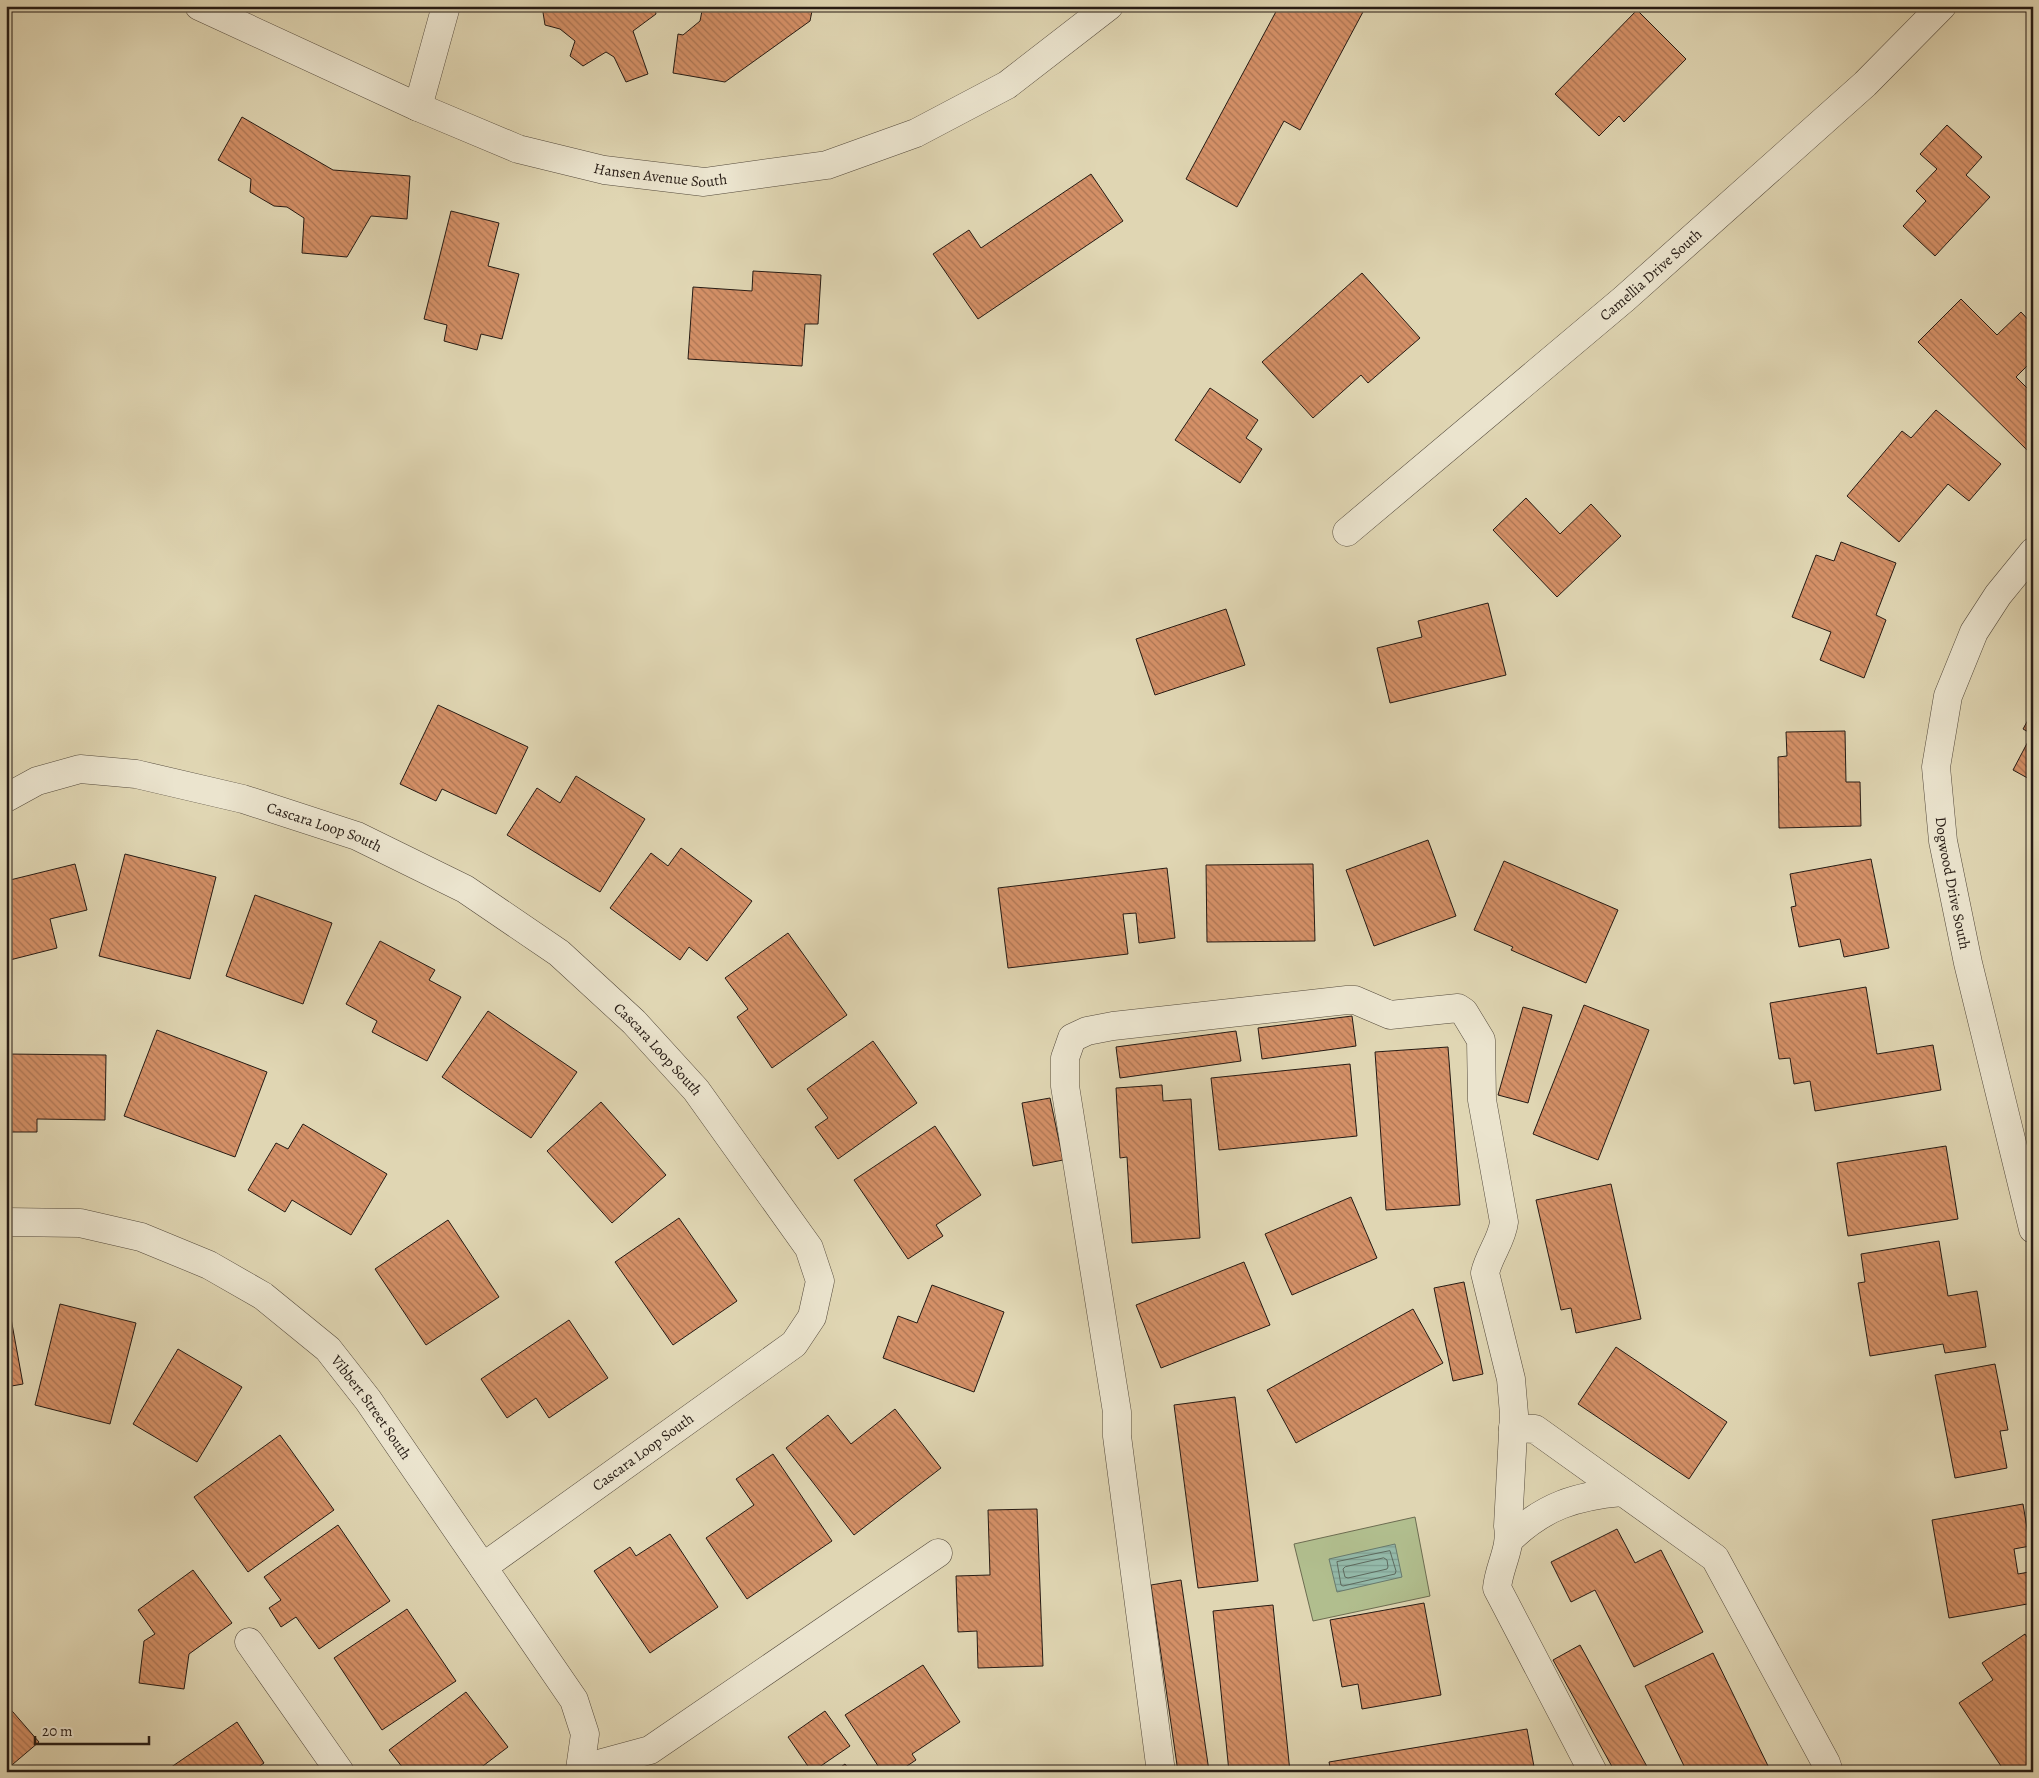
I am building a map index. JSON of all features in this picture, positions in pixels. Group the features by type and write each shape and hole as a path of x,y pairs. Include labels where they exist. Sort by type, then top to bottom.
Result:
{"street":[{"name":"Hansen Avenue South","path":"199,6 418,106 518,149 604,170 704,182 827,165 916,133 1007,85 1109,6"},
{"path":"418,106 446,6"},
{"name":"Camellia Drive South","path":"1347,532 1624,299 1865,84 1942,6"},
{"name":"Dogwood Drive South","path":"2033,552 1998,595 1974,632 1948,696 1936,767 1943,841 1968,963 2033,1230"},
{"name":"Cascara Loop South","path":"6,798 37,781 80,769 136,774 243,799 357,836 465,888 559,953 634,1022 696,1090 809,1248 820,1281 812,1317 794,1344 483,1567"},
{"path":"1162,1772 1117,1436 1116,1412 1065,1086 1065,1058 1072,1038 1087,1031 1113,1026 1347,1000 1355,1000 1390,1015 1458,1008 1464,1012 1481,1040 1482,1100 1504,1222 1503,1229 1487,1263 1485,1273 1511,1379 1513,1428 1508,1526 1510,1539 1498,1577 1497,1588 1593,1772"},
{"name":"Vibbert Street South","path":"6,1222 80,1223 141,1237 209,1265 263,1296 328,1349 368,1400 574,1700 584,1734 579,1771"},
{"path":"1513,1428 1535,1429 1715,1558 1829,1772"},
{"path":"1510,1539 1526,1523 1549,1509 1571,1500 1598,1494 1622,1492"},
{"path":"579,1771 650,1750 938,1553"},
{"path":"249,1642 340,1772"}],"shaded area":[{"path":"1415,1517 1430,1596 1313,1621 1294,1544"}],"water":[{"path":"1395,1544 1402,1577 1337,1592 1329,1559"}],"building":[{"path":"542,6 654,6 656,14 633,31 648,74 626,82 614,57 606,52 583,66 570,56 575,41 560,29 545,25"},
{"path":"703,6 724,8 726,6 813,6 810,21 725,82 673,73 678,34 683,35 700,21"},
{"path":"1279,6 1357,6 1364,10 1300,130 1284,121 1237,207 1186,179"},
{"path":"1637,10 1686,59 1624,122 1619,116 1599,136 1555,94"},
{"path":"242,117 333,170 410,176 407,219 371,216 347,257 302,253 304,218 287,207 274,206 250,192 251,179 218,160"},
{"path":"1947,125 1982,157 1966,175 1990,197 1935,256 1903,226 1926,201 1916,191 1937,169 1920,154"},
{"path":"1091,174 1123,221 978,319 933,254 969,230 981,248"},
{"path":"451,211 499,223 488,266 519,274 502,339 481,334 477,350 444,341 447,325 424,319"},
{"path":"753,271 821,275 818,324 805,324 802,366 688,359 693,287 752,291"},
{"path":"1362,273 1420,338 1368,383 1361,375 1313,418 1262,362"},
{"path":"1961,299 1997,335 2021,312 2033,325 2033,360 2016,377 2033,394 2033,456 1918,342"},
{"path":"1210,388 1258,420 1246,438 1262,449 1240,483 1175,440"},
{"path":"1936,410 2001,464 1969,501 1948,484 1899,542 1847,496 1902,431 1911,438"},
{"path":"1526,498 1560,534 1591,504 1621,536 1557,597 1493,530"},
{"path":"1841,542 1896,563 1876,615 1886,620 1864,678 1820,660 1831,632 1792,617 1816,555 1834,561"},
{"path":"1488,603 1506,675 1390,703 1377,648 1422,637 1418,621"},
{"path":"1226,609 1245,665 1155,695 1136,639"},
{"path":"438,705 528,747 496,814 442,789 436,801 400,784"},
{"path":"2033,711 2033,781 2013,770 2032,734 2023,729"},
{"path":"1845,731 1846,782 1860,782 1861,826 1779,828 1778,757 1787,756 1786,732"},
{"path":"576,776 645,819 600,892 507,835 537,788 560,803"},
{"path":"1428,840 1456,916 1374,946 1346,870"},
{"path":"681,848 752,901 707,961 689,947 680,960 610,908 651,853 668,866"},
{"path":"125,854 216,877 190,979 99,956"},
{"path":"1871,859 1889,948 1844,957 1840,939 1799,947 1791,907 1796,906 1790,874"},
{"path":"1504,861 1618,910 1586,983 1511,950 1513,947 1474,930"},
{"path":"75,864 87,910 50,919 57,948 6,961 6,881"},
{"path":"1313,864 1315,941 1207,942 1206,865"},
{"path":"1167,868 1175,938 1139,943 1136,913 1123,914 1128,954 1008,968 998,888"},
{"path":"255,895 332,923 303,1004 226,976"},
{"path":"788,933 847,1015 772,1068 737,1017 748,1009 725,978"},
{"path":"380,941 435,970 429,980 461,997 427,1061 372,1032 377,1021 346,1004"},
{"path":"1866,987 1877,1054 1933,1045 1941,1090 1815,1111 1810,1081 1794,1084 1790,1058 1779,1059 1770,1003"},
{"path":"1584,1005 1649,1030 1598,1160 1533,1134"},
{"path":"1523,1007 1552,1015 1528,1103 1498,1095"},
{"path":"488,1011 577,1072 531,1138 442,1077"},
{"path":"1352,1016 1356,1046 1262,1059 1258,1028"},
{"path":"157,1030 267,1072 235,1157 124,1116"},
{"path":"1236,1031 1241,1061 1120,1078 1116,1047"},
{"path":"873,1041 917,1103 838,1159 815,1127 828,1118 807,1089"},
{"path":"1448,1047 1460,1205 1386,1210 1375,1052"},
{"path":"6,1054 106,1055 105,1120 37,1119 37,1132 6,1132"},
{"path":"1350,1064 1357,1136 1219,1150 1211,1078"},
{"path":"1162,1085 1163,1101 1191,1099 1200,1238 1132,1243 1127,1157 1120,1158 1116,1088"},
{"path":"1050,1098 1063,1160 1033,1166 1022,1103"},
{"path":"601,1102 666,1175 612,1223 547,1151"},
{"path":"303,1124 387,1174 351,1235 292,1200 285,1212 248,1190 276,1143 288,1149"},
{"path":"935,1126 981,1195 936,1225 943,1236 908,1259 854,1180"},
{"path":"1946,1146 1958,1219 1848,1236 1837,1163"},
{"path":"1611,1184 1641,1319 1576,1333 1571,1308 1561,1310 1536,1200"},
{"path":"1351,1197 1377,1258 1292,1295 1265,1234"},
{"path":"679,1218 737,1301 673,1345 615,1262"},
{"path":"448,1220 499,1297 426,1345 375,1269"},
{"path":"1939,1241 1948,1296 1977,1291 1986,1347 1945,1353 1943,1344 1870,1356 1858,1283 1865,1282 1861,1254"},
{"path":"1244,1262 1270,1325 1161,1368 1136,1305"},
{"path":"1464,1282 1483,1374 1453,1381 1434,1288"},
{"path":"932,1285 1004,1312 974,1392 883,1358 898,1316 917,1323"},
{"path":"60,1304 136,1323 110,1424 35,1405"},
{"path":"1413,1309 1443,1363 1296,1443 1267,1390"},
{"path":"6,1313 10,1313 23,1384 6,1387"},
{"path":"569,1320 608,1378 549,1418 536,1398 507,1418 481,1379"},
{"path":"1616,1347 1727,1422 1689,1479 1578,1404"},
{"path":"178,1349 242,1387 197,1462 133,1424"},
{"path":"1995,1364 2008,1430 2000,1431 2007,1468 1955,1478 1935,1375"},
{"path":"1235,1397 1258,1581 1198,1588 1174,1405"},
{"path":"895,1409 941,1468 854,1535 786,1448 828,1415 851,1444"},
{"path":"280,1435 334,1510 248,1572 194,1497"},
{"path":"773,1454 832,1541 747,1599 706,1538 754,1505 736,1479"},
{"path":"2023,1504 2030,1546 2014,1549 2018,1574 2029,1572 2033,1603 1949,1618 1932,1520"},
{"path":"1037,1509 1043,1666 978,1668 977,1631 958,1632 956,1576 990,1575 988,1510"},
{"path":"338,1525 390,1601 319,1649 296,1617 281,1627 269,1608 281,1600 264,1577"},
{"path":"1617,1529 1635,1563 1661,1550 1703,1632 1634,1667 1595,1590 1571,1602 1551,1562"},
{"path":"670,1534 718,1607 650,1653 594,1571 630,1547 636,1556"},
{"path":"193,1570 232,1623 189,1654 184,1689 139,1683 144,1641 155,1634 138,1610"},
{"path":"1181,1580 1209,1771 1206,1772 1178,1772 1151,1585"},
{"path":"1424,1603 1441,1695 1362,1709 1358,1684 1342,1687 1330,1620"},
{"path":"1273,1605 1290,1772 1229,1772 1213,1611"},
{"path":"407,1609 456,1681 382,1730 334,1658"},
{"path":"2025,1634 2033,1646 2033,1764 2021,1772 2005,1772 1959,1703 1993,1680 1982,1663"},
{"path":"1580,1645 1650,1772 1615,1772 1553,1660"},
{"path":"1713,1653 1771,1772 1687,1772 1645,1686"},
{"path":"923,1665 960,1722 912,1754 916,1760 898,1772 882,1772 845,1715"},
{"path":"466,1692 508,1747 475,1772 406,1772 389,1750"},
{"path":"6,1704 39,1742 6,1770"},
{"path":"825,1711 850,1746 812,1772 788,1737"},
{"path":"237,1722 264,1763 251,1772 164,1772"},
{"path":"1527,1729 1535,1772 1331,1772 1329,1762"},
{"path":"845,1764 851,1772 834,1772"}]}
